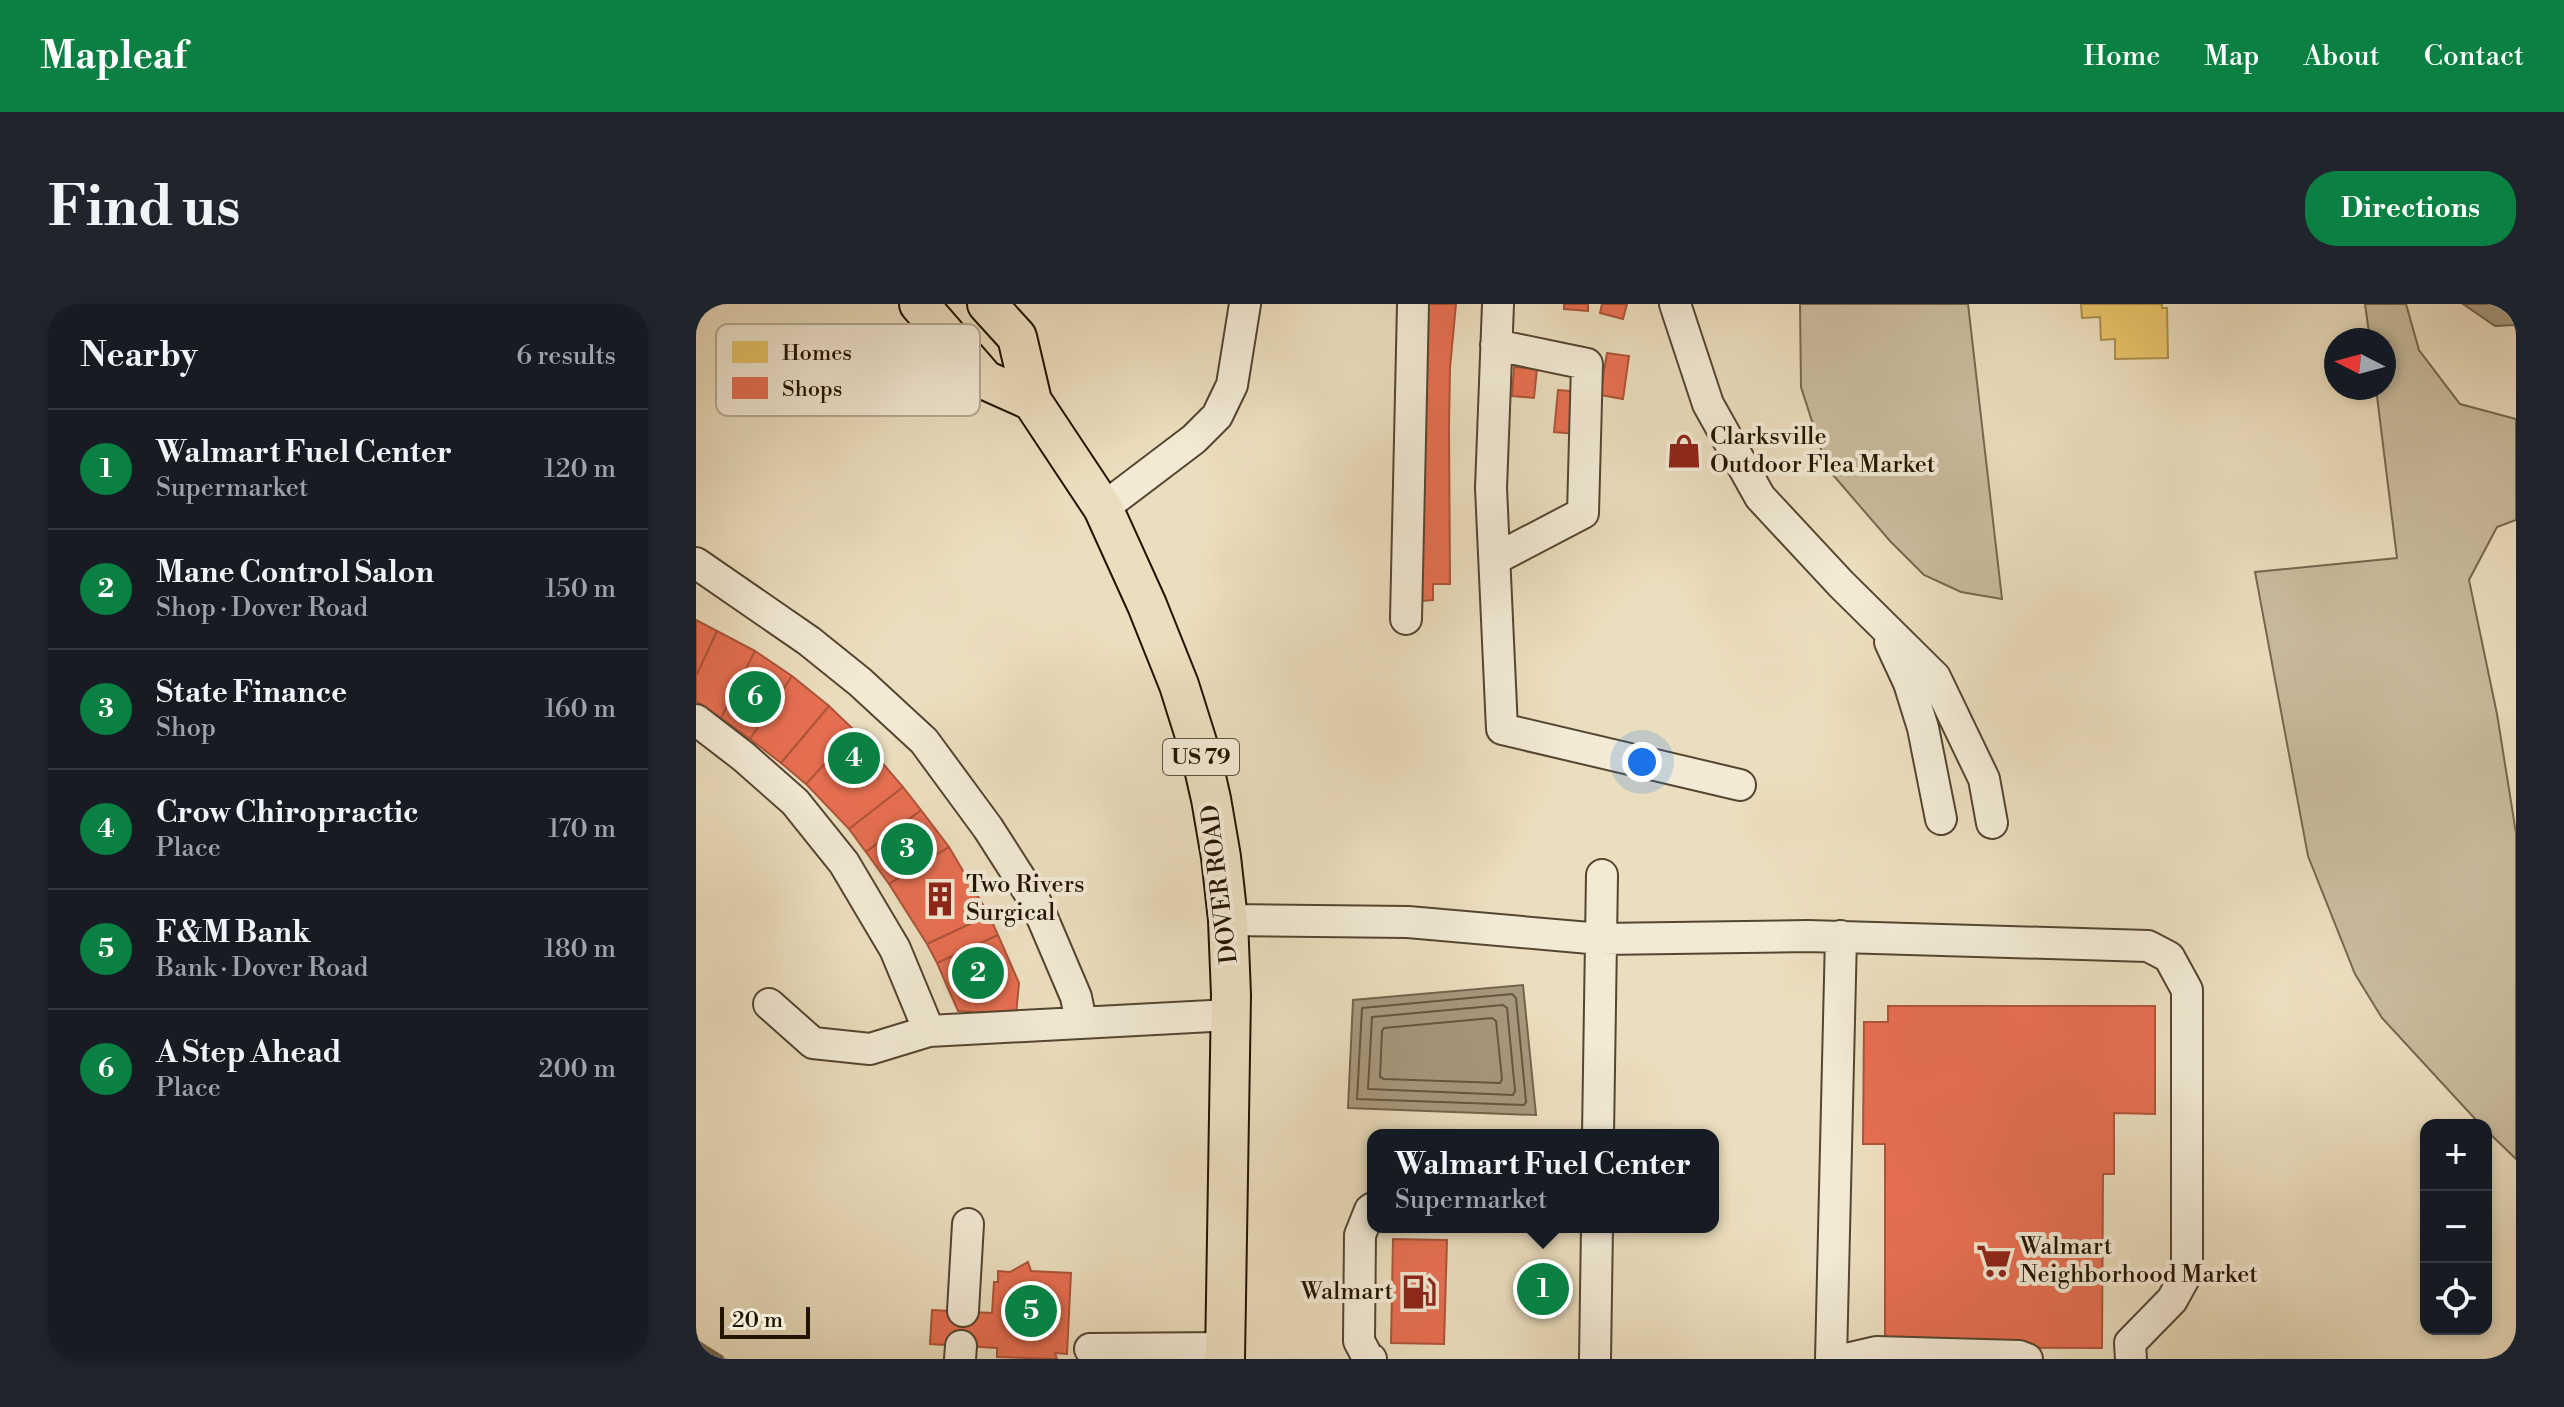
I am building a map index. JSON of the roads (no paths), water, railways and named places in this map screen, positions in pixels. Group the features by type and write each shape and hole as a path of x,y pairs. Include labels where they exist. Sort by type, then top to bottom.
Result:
{"main road":[{"path":"919,304 936,324"},
{"name":"DOVER ROAD","path":"987,304 1017,337 1032,401 1103,508 1174,672 1201,755 1221,857 1228,920 1230,1015 1225,1354"},
{"path":"980,374 985,380 1032,401"}],"street":[{"path":"1103,508 1194,439 1217,416 1232,385 1245,304"},
{"path":"1406,619 1413,304"},
{"path":"1498,304 1491,488 1502,729 1740,785"},
{"path":"1675,304 1708,404 1760,497 1841,584 1935,677 1984,779 1992,823"},
{"path":"1495,559 1583,513 1587,364 1496,345"},
{"path":"696,563 830,657 924,741 988,828 1036,903 1076,997 1081,1021"},
{"path":"1883,626 1909,683 1923,728 1941,819"},
{"path":"696,720 795,802 844,863 895,949 929,1031"},
{"path":"1598,1129 1602,875"},
{"path":"1228,920 1408,922 1601,939 1841,936 2148,946 2169,957 2187,990 2187,1273 2172,1300 2130,1343 2131,1359"},
{"path":"1831,1359 1841,936"},
{"path":"769,1004 813,1043 870,1049 929,1031 1230,1015"},
{"path":"1367,1218 1360,1235 1359,1341 1371,1359"},
{"path":"963,1311 968,1224"},
{"path":"1595,1359 1597,1233"},
{"path":"1090,1349 1225,1354"},
{"path":"1846,1359 1876,1352 2019,1356 2027,1359"}],"water":[{"path":"2463,304 2516,304 2516,325 2495,326"},
{"path":"1523,985 1536,1115 1348,1108 1353,1000"}],"waterway":[{"path":"696,1344 720,1359"}],"place":[{"name":"Clarksville Outdoor Flea Market","path":"1684,451"},
{"name":"A Step Ahead","path":"755,697"},
{"name":"Crow Chiropractic","path":"854,758"},
{"name":"State Finance","path":"907,849"},
{"name":"Two Rivers Surgical","path":"940,899"},
{"name":"Mane Control Salon","path":"978,973"},
{"name":"Walmart Neighborhood Market","path":"1994,1261"},
{"name":"Walmart Fuel Center","path":"1543,1289"},
{"name":"Walmart","path":"1419,1292"},
{"name":"F&M Bank","path":"1031,1311"}]}
